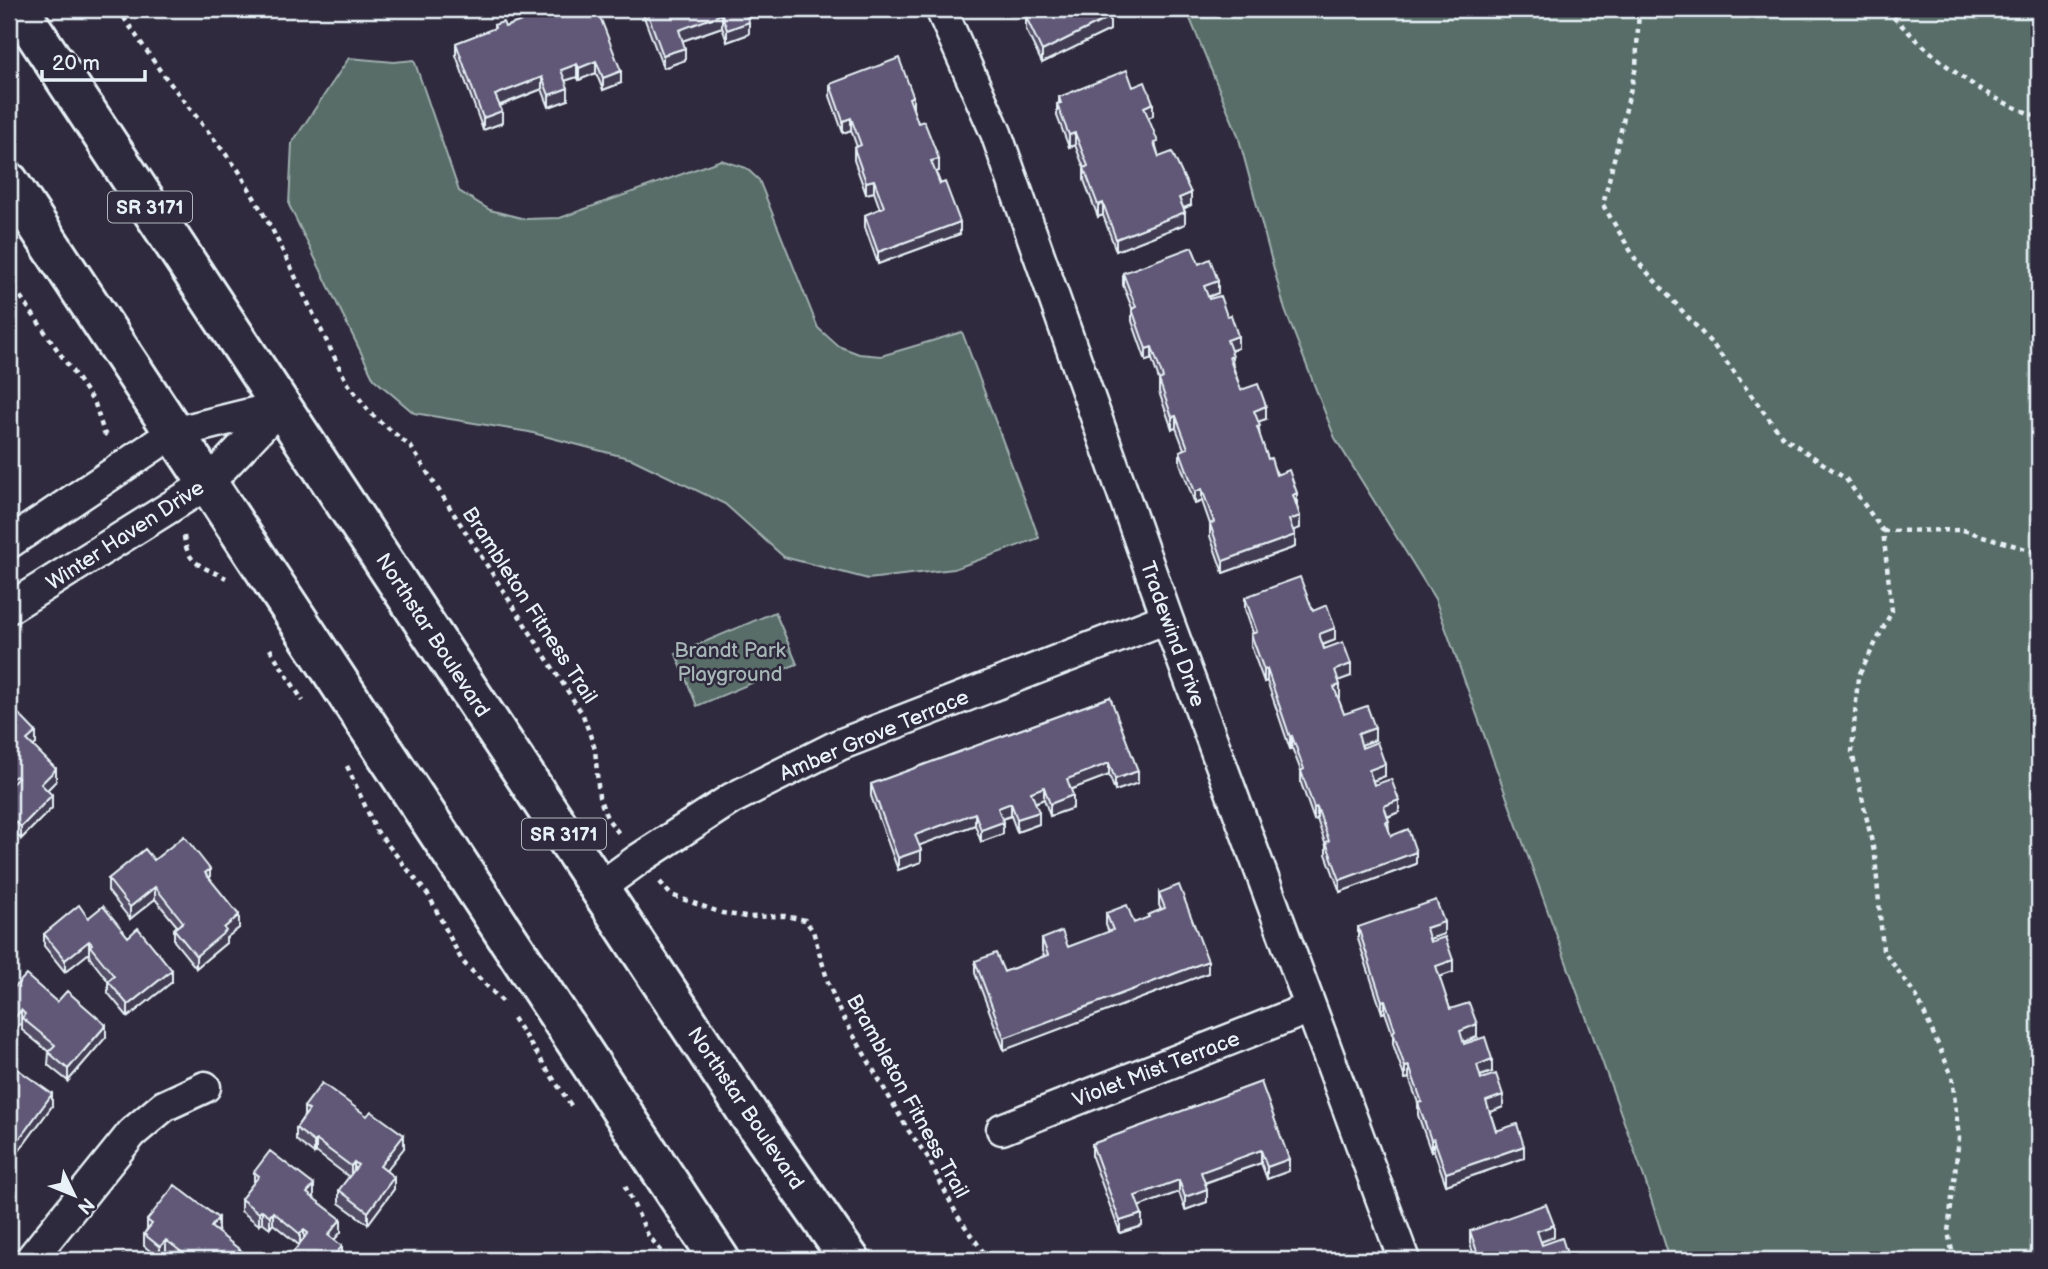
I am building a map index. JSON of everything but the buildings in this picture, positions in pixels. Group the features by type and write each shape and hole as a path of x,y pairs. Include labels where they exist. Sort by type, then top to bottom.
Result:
{"main road":[{"name":"Northstar Boulevard","path":"19,9 749,1115 850,1260"},
{"path":"9,182 720,1260"}],"street":[{"name":"Tradewind Drive","path":"941,9 996,134 1167,618 1404,1260"},
{"path":"9,543 173,433 282,405"},
{"name":"Winter Haven Drive","path":"9,608 207,484 282,405"},
{"name":"Amber Grove Terrace","path":"599,888 731,799 839,745 1167,618"},
{"name":"Violet Mist Terrace","path":"1002,1129 1310,1008"},
{"path":"30,1260 132,1133 164,1106 205,1087"}],"path":[{"name":"Brambleton Fitness Trail","path":"118,9 159,69 239,171 272,229 346,381 371,414 411,447 583,715 594,748 599,797 607,818 671,895 722,913 746,917 785,916 805,920 813,931 839,1010 908,1130 927,1156 957,1215 989,1260"},
{"path":"1639,9 1636,67 1603,205 1636,260 1714,346 1783,436 1846,480 1882,531 1892,611 1858,677 1852,752 1875,856 1883,950 1917,997 1952,1076 1959,1138 1948,1232 1954,1260"},
{"path":"1888,9 1938,61 1973,87 2039,117"},
{"path":"9,280 95,404 104,433 131,461"},
{"path":"166,509 184,534 186,551 194,563 232,580"},
{"path":"1882,531 1963,530 2039,553"},
{"path":"266,641 279,666 306,704"},
{"path":"346,762 376,830 429,895 462,961 505,1005"},
{"path":"512,1017 574,1109"},
{"path":"619,1176 648,1235 669,1260"}],"green space":[{"path":"1186,9 2039,9 2039,1260 1670,1260 1645,1180 1435,599 1335,438 1285,310 1238,135"},
{"path":"349,58 394,62 414,60 459,191 490,210 525,219 560,218 721,160 746,168 759,180 818,328 838,346 859,354 881,356 962,332 1039,538 954,569 868,579 784,557 725,504 632,459 529,432 414,413 374,379 289,205 292,143"},
{"name":"Brandt Park Playground","path":"775,612 797,664 697,706 676,654"}]}
